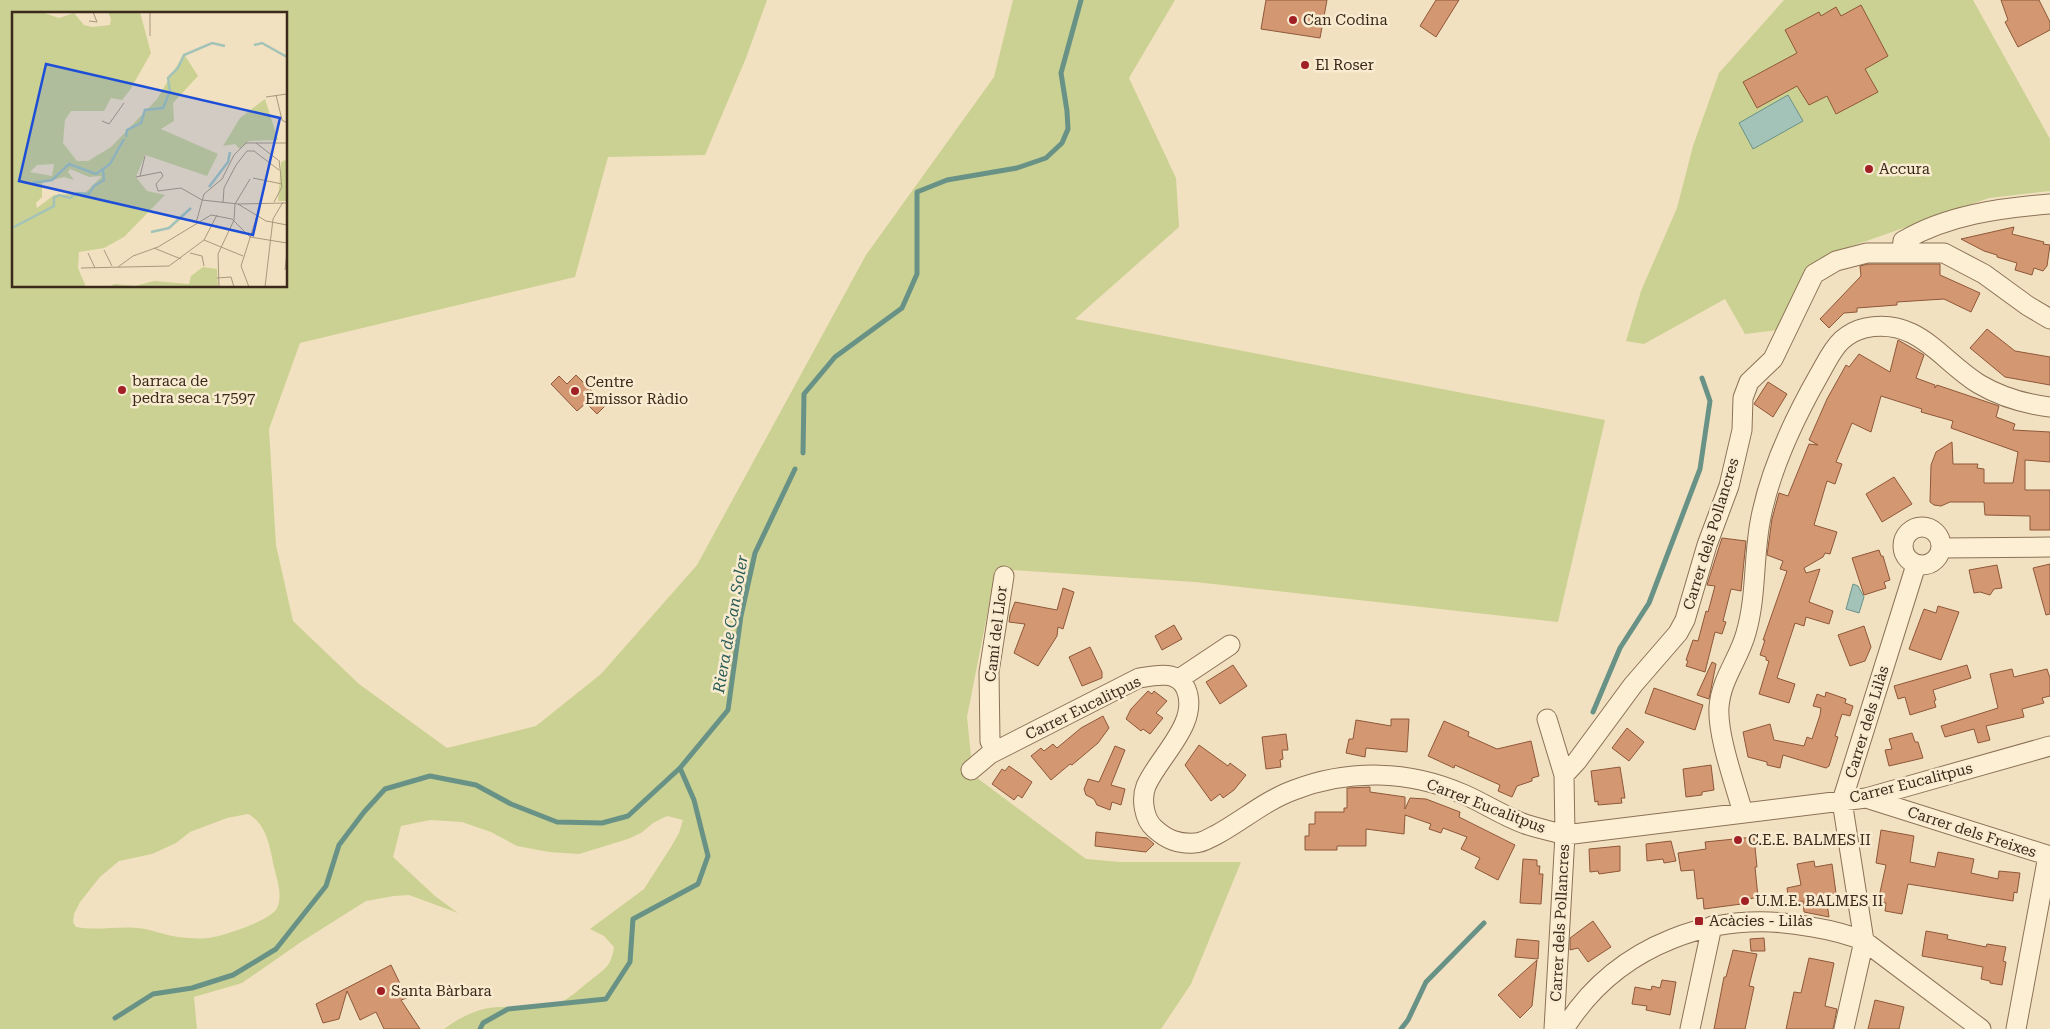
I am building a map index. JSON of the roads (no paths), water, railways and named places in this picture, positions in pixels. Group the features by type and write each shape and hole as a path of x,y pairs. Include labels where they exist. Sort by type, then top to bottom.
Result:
{"street":[{"path":"1902,252 1904,241 1919,232 1935,226 1990,210 2050,204"},
{"name":"Carrer dels Pollancres","path":"1554,1029 1565,834 1564,775 1578,761 1633,685 1678,633 1685,620 1707,545 1729,486 1742,430 1743,398 1749,382 1773,359 1814,274 1836,261 1867,253 1944,253 1984,274 2028,306 2050,319"},
{"path":"1743,813 1720,729 1718,708 1721,690 1746,635 1750,616 1760,519 1768,490 1796,417 1834,350 1842,340 1854,331 1883,326 1896,328 1912,333 1928,342 1966,375 1994,392 2028,404 2050,407"},
{"path":"1924,527 1930,528 1939,536 1942,548 1938,559 1933,563 1922,566 1916,565 1906,558 1903,546 1904,540 1912,530 1924,527"},
{"path":"1942,548 2050,547"},
{"name":"Carrer dels Lilàs","path":"1844,1029 1864,941 1842,801 1916,565"},
{"name":"Camí del Llor","path":"995,751 990,741 989,672 1004,576"},
{"path":"1179,679 1230,645"},
{"name":"Carrer Eucalitpus","path":"970,770 995,751 1139,678 1161,674 1179,679 1184,684 1190,705 1187,719 1146,787 1144,807 1149,823 1160,834 1173,841 1185,844 1200,843 1225,830 1281,795 1310,784 1360,774 1413,778 1435,783 1463,794 1524,824 1565,834 1866,798 2050,746"},
{"path":"1547,719 1564,775"},
{"name":"Carrer dels Freixes","path":"1866,798 2049,856"},
{"path":"2016,1029 2049,856"},
{"path":"1564,1029 1570,1018 1605,980 1635,957 1668,940 1685,933 1712,926 1785,921 1849,934 1864,941 1982,1029"},
{"path":"1690,1029 1712,926"}],"water":[{"path":"1788,95 1803,121 1753,149 1739,123"},
{"path":"1853,584 1858,586 1864,597 1859,613 1846,609"}],"waterway":[{"name":"Riera de Can Soler","path":"803,453 804,394 835,357 902,308 917,274 917,192 947,180 1017,168 1046,158 1062,143 1068,129 1061,73 1081,0"},
{"path":"1593,712 1620,648 1649,603 1700,469 1710,401 1702,378"},
{"name":"Riera de Can Soler","path":"115,1018 153,994 192,988 233,975 276,949 326,886 339,845 364,812 385,789 430,776 476,785 511,804 557,822 602,823 628,816 680,768 728,710 741,616 755,553 795,469"},
{"path":"480,1029 483,1023 508,1009 606,999 630,962 633,919 698,884 708,856 694,800 680,768"},
{"path":"1401,1029 1408,1020 1426,982 1484,923"}],"place":[{"name":"Can Codina","path":"1293,20"},
{"name":"El Roser","path":"1305,65"},
{"name":"Accura","path":"1869,169"},
{"name":"barraca de pedra seca 17597","path":"122,390"},
{"name":"Centre Emissor Ràdio","path":"575,391"},
{"name":"C.E.E. BALMES II","path":"1738,840"},
{"name":"U.M.E. BALMES II","path":"1745,901"},
{"name":"Acàcies - Lilàs","path":"1699,921"},
{"name":"Santa Bàrbara","path":"381,991"}]}
